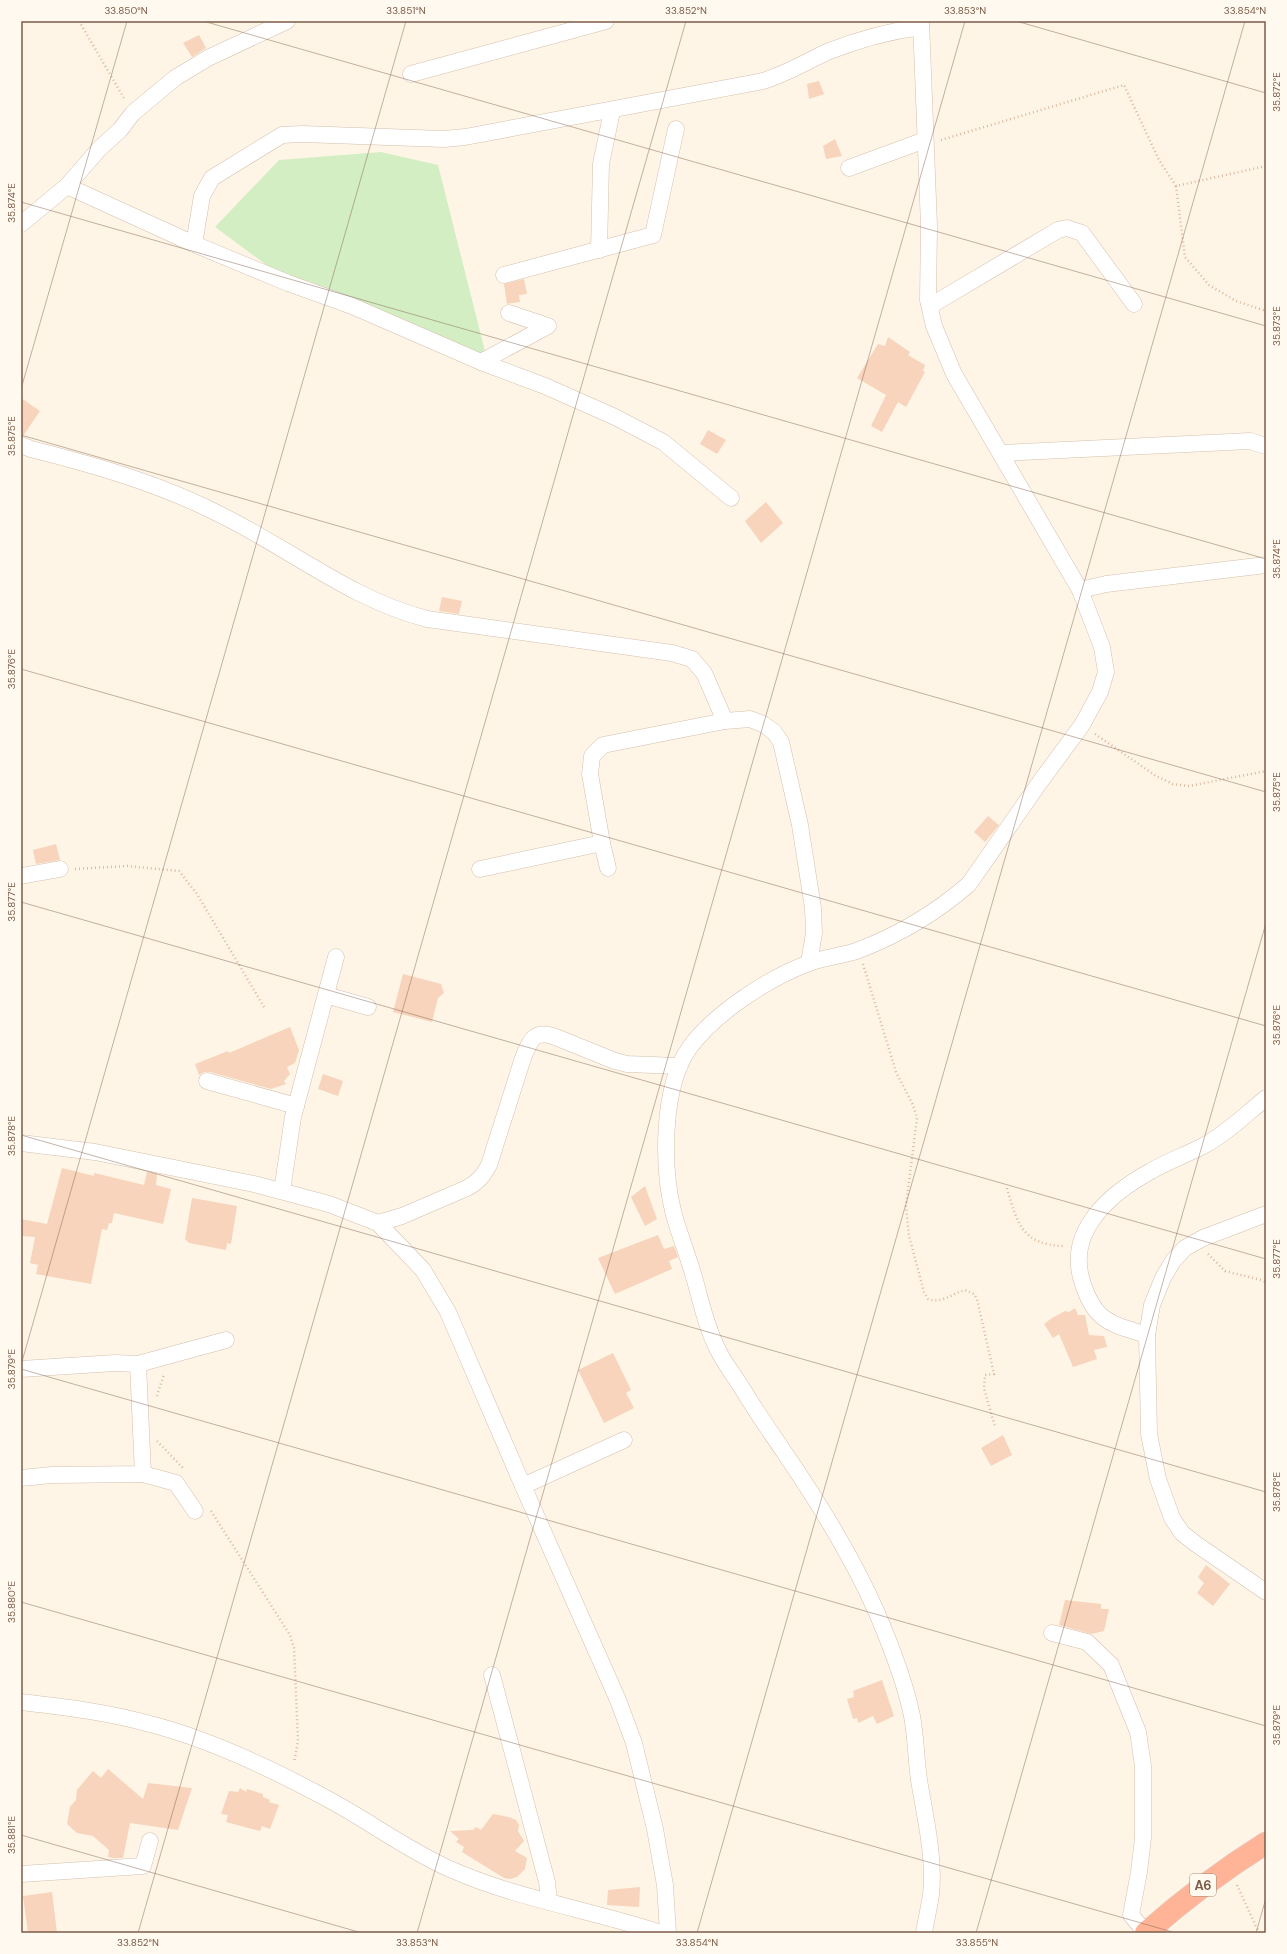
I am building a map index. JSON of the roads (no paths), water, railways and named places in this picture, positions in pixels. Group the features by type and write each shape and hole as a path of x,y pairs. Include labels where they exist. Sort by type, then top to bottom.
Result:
{"highway":[{"name":"A6","path":"1146,1933 1188,1896 1228,1866 1266,1843"}],"street":[{"path":"21,224 67,186 99,149 120,130 133,113 175,78 208,58 287,21"},
{"path":"411,74 606,21"},
{"path":"194,244 202,196 212,178 282,135 302,134 351,137 444,139 465,137 612,111 763,81 788,72 828,52 921,24 929,226 930,306 934,326 954,374 1080,590 1102,647 1106,672 1100,692 1082,725 1040,782 969,884 940,907 908,927 858,950 809,963 756,990 725,1012 704,1031 678,1066 672,1087 668,1114 667,1180 674,1215 706,1323 718,1351 836,1533 868,1596 900,1671 912,1717 930,1859 931,1892 924,1933"},
{"path":"599,250 600,164 612,111"},
{"path":"504,275 653,235 676,128"},
{"path":"848,168 925,140"},
{"path":"67,186 194,244 288,283 352,306 481,362 545,386 663,442 731,498"},
{"path":"930,306 1058,230 1067,228 1082,233 1134,304"},
{"path":"481,362 548,326 509,313"},
{"path":"1001,453 1250,441 1266,446"},
{"path":"21,445 31,449 101,467 162,489 225,516 371,600 400,612 427,619 672,653 692,659 704,673 725,721"},
{"path":"1080,590 1106,584 1266,565"},
{"path":"608,868 590,774 592,756 603,745 725,721 750,719 763,724 774,732 781,742 800,825 813,908 814,934 809,963"},
{"path":"480,869 602,843"},
{"path":"21,876 60,870"},
{"path":"282,1191 296,1106 336,957"},
{"path":"326,995 368,1007"},
{"path":"378,1222 402,1216 467,1188 477,1182 484,1175 489,1165 528,1045 538,1035 544,1033 615,1061 627,1064 678,1066"},
{"path":"207,1081 296,1106"},
{"path":"1147,1335 1112,1323 1096,1313 1087,1297 1081,1279 1079,1246 1087,1229 1103,1205 1108,1201 1150,1171 1204,1146 1266,1098"},
{"path":"21,1143 95,1152 282,1191 329,1204 378,1222 423,1270 442,1301 618,1700 634,1743 655,1829 665,1885 668,1933"},
{"path":"1266,1214 1196,1242 1185,1248 1163,1278 1152,1306 1147,1335 1149,1434 1158,1479 1172,1518 1182,1533 1266,1592"},
{"path":"21,1369 115,1363 138,1364 226,1340"},
{"path":"138,1364 143,1474"},
{"path":"523,1486 624,1440"},
{"path":"21,1478 52,1475 143,1474 176,1483 202,1510"},
{"path":"1052,1633 1087,1642 1111,1665 1138,1732 1143,1766 1143,1838 1139,1872 1131,1915 1146,1933"},
{"path":"492,1675 547,1882 549,1902"},
{"path":"21,1702 109,1714 151,1724 209,1744 323,1796 448,1868 479,1882 661,1933"},
{"path":"21,1874 143,1866 150,1841"}]}
